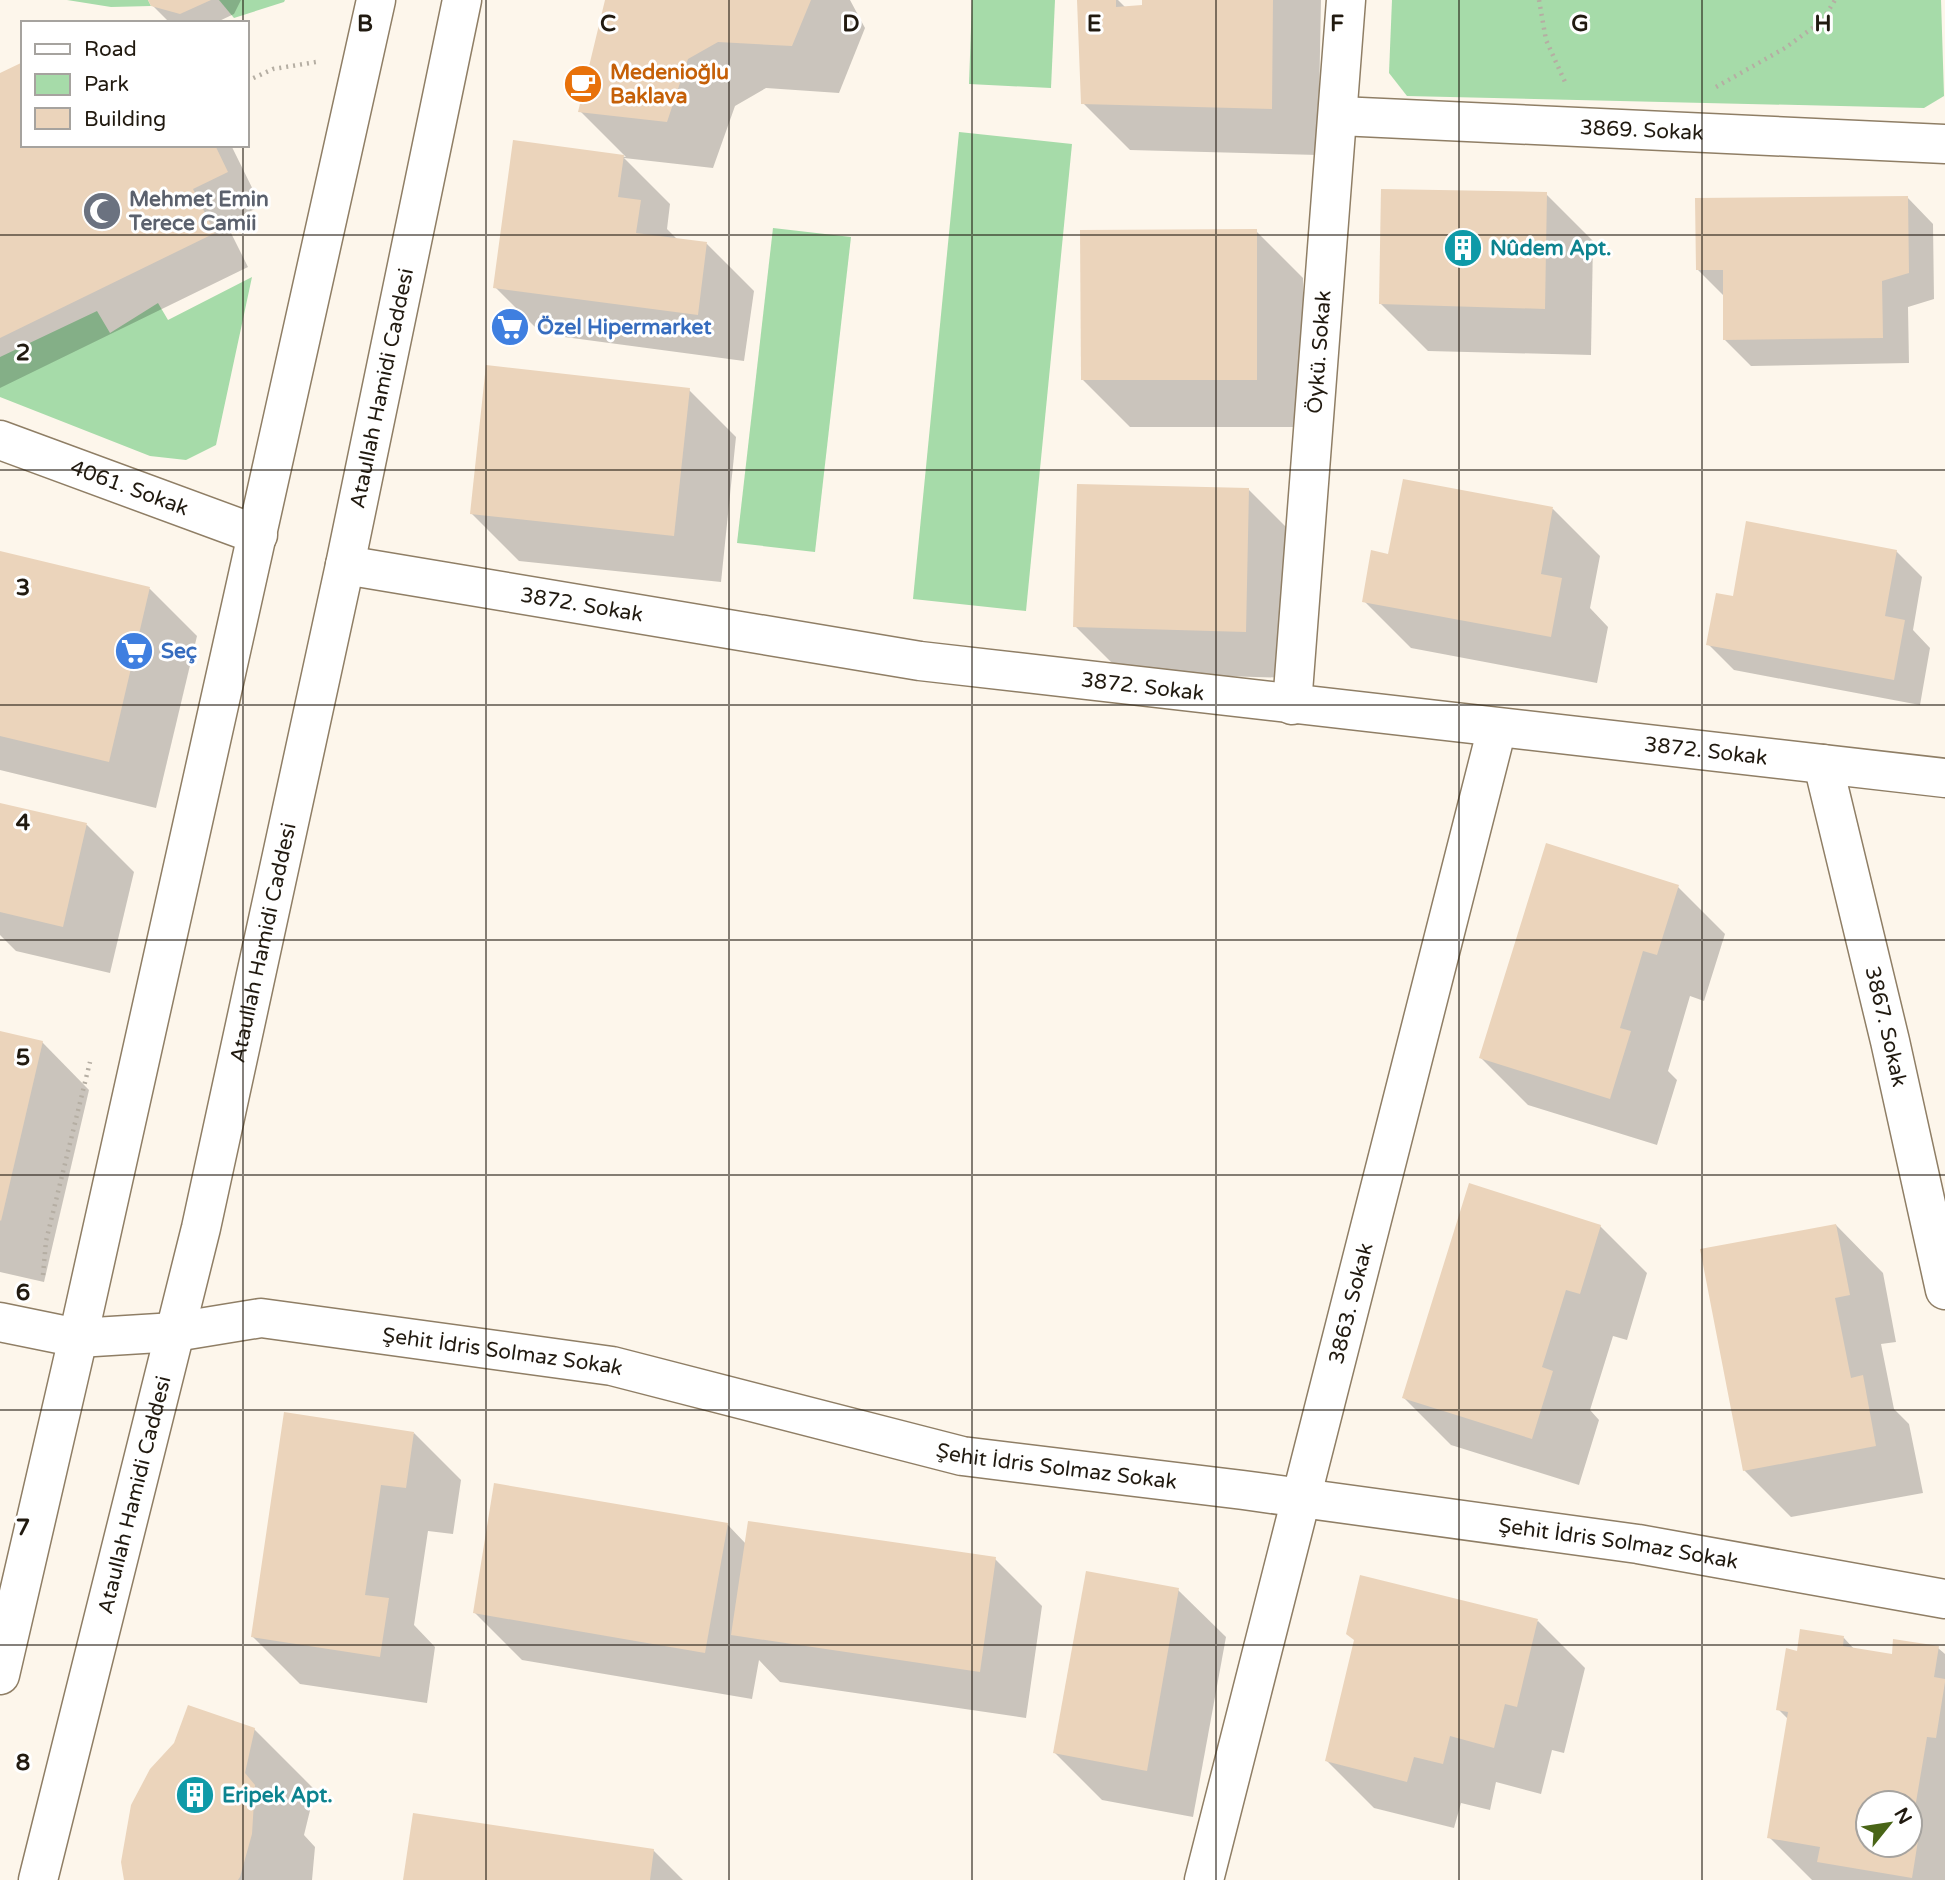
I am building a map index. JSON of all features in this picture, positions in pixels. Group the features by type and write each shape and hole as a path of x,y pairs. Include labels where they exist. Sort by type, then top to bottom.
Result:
{"street":[{"path":"0,1675 78,1338 376,0"},
{"name":"Ataullah Hamidi Caddesi","path":"38,1880 201,1228 345,565 462,0"},
{"name":"Öykü. Sokak","path":"1292,705 1346,0"},
{"name":"3869. Sokak","path":"1339,116 1945,144"},
{"name":"4061. Sokak","path":"0,440 258,535"},
{"name":"3872. Sokak","path":"345,565 920,661 1945,778"},
{"name":"3863. Sokak","path":"1204,1880 1497,728"},
{"name":"3867. Sokak","path":"1823,764 1890,1041 1945,1290"},
{"name":"Şehit İdris Solmaz Sokak","path":"0,1322 78,1338 175,1332 261,1318 612,1366 962,1456 1638,1544 1945,1599"}],"path":[{"path":"1539,0 1546,40 1590,128"},
{"path":"1657,131 1726,80 1785,48 1822,21 1835,0"},
{"path":"248,81 273,69 316,62"}],"green space":[{"path":"67,0 148,0 151,6 111,7"},
{"path":"219,0 285,0 234,18"},
{"path":"972,0 1055,0 1051,88 969,84"},
{"path":"1392,0 1941,0 1944,96 1924,108 1407,96 1389,73"},
{"path":"959,132 1072,144 1026,611 913,599"},
{"path":"773,228 851,237 815,552 737,543"},
{"path":"252,277 216,445 186,460 150,456 0,397 0,357 97,311 110,333 158,303 168,320"}],"building":[{"path":"148,0 211,0 180,14 151,6"},
{"path":"605,0 811,0 792,46 718,42 688,59 667,122 578,112"},
{"path":"1077,0 1116,0 1116,7 1142,5 1142,0 1273,0 1272,109 1081,104"},
{"name":"Mehmet Emin Terece Camii","path":"21,63 21,147 216,147 228,172 193,189 215,233 0,338 0,73"},
{"path":"513,140 624,155 618,197 641,200 636,233 707,242 698,315 493,288"},
{"name":"Nûdem Apt.","path":"1381,189 1547,192 1545,309 1379,304"},
{"path":"1908,196 1909,273 1882,281 1883,338 1723,340 1723,270 1696,270 1695,198"},
{"path":"1257,229 1257,380 1081,380 1080,230"},
{"path":"486,365 690,388 674,536 470,514"},
{"path":"1403,479 1553,507 1541,574 1562,578 1551,637 1362,602 1371,550 1388,554"},
{"path":"1077,484 1249,488 1246,632 1073,627"},
{"path":"1746,521 1897,550 1885,616 1905,620 1894,680 1706,645 1716,593 1733,596"},
{"path":"0,551 150,587 109,762 0,736"},
{"path":"0,803 87,823 63,927 0,912"},
{"path":"1546,843 1679,885 1657,955 1643,951 1620,1028 1631,1031 1610,1099 1479,1058"},
{"path":"0,1031 43,1041 1,1221 0,1220"},
{"path":"1469,1183 1601,1225 1580,1294 1566,1290 1542,1367 1553,1371 1532,1439 1402,1398"},
{"path":"1836,1224 1850,1295 1835,1298 1851,1378 1863,1375 1876,1446 1743,1471 1700,1249"},
{"path":"284,1412 414,1432 406,1488 381,1485 365,1595 389,1598 380,1657 251,1637"},
{"path":"494,1483 728,1523 705,1653 473,1613"},
{"path":"748,1521 996,1557 980,1672 731,1635"},
{"path":"1086,1571 1179,1588 1147,1771 1053,1753"},
{"path":"1360,1575 1538,1619 1517,1707 1505,1704 1494,1748 1450,1736 1443,1764 1414,1757 1407,1782 1325,1761 1354,1640 1346,1634"},
{"path":"1800,1629 1844,1636 1843,1646 1892,1654 1893,1639 1939,1646 1934,1677 1945,1679 1945,1682 1936,1738 1927,1737 1918,1789 1854,1789 1854,1859 1915,1859 1912,1878 1817,1862 1820,1847 1767,1838 1788,1712 1776,1710 1786,1648 1797,1651"},
{"name":"Eripek Apt.","path":"188,1705 255,1728 245,1773 255,1785 252,1834 240,1877 238,1880 124,1880 121,1862 131,1805 150,1769 174,1743"},
{"path":"413,1813 654,1849 650,1880 403,1880"}],"place":[{"name":"Medenioğlu Baklava","path":"583,84"},
{"name":"Mehmet Emin Terece Camii","path":"102,211"},
{"name":"Nûdem Apt.","path":"1463,248"},
{"name":"Özel Hipermarket","path":"510,327"},
{"name":"Seç","path":"134,651"},
{"name":"Eripek Apt.","path":"195,1795"}]}
